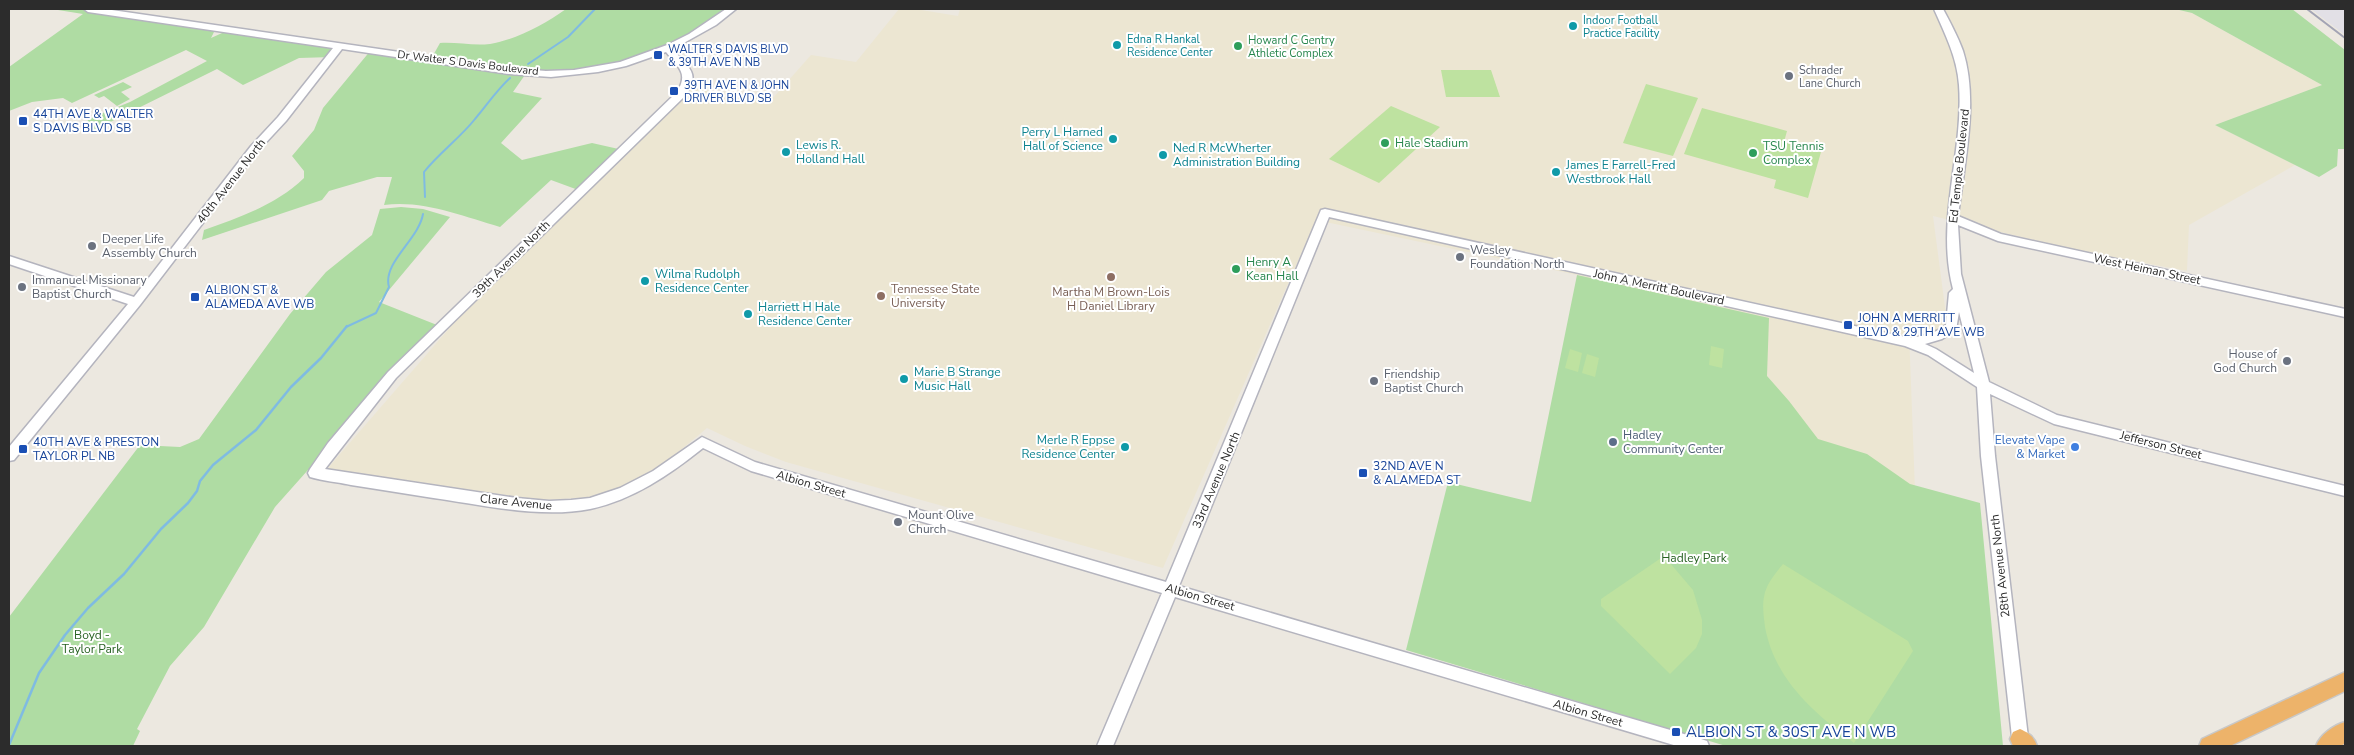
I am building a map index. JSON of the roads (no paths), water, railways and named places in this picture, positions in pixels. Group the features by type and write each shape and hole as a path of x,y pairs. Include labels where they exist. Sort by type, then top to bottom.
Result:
{"highway":[{"path":"2209,746 2345,681"},
{"path":"2326,746 2345,731"}],"street":[{"name":"Dr Walter S Davis Boulevard","path":"88,9 508,71 552,74 601,68 668,49 706,28 731,9"},
{"name":"Ed Temple Boulevard","path":"1939,9 1958,51 1965,94 1952,218 1955,274 1974,344 1982,385"},
{"name":"40th Avenue North","path":"9,456 136,302 255,148 282,119 340,46"},
{"name":"39th Avenue North","path":"315,474 322,460 392,375 681,94 688,83 688,73 668,49"},
{"name":"John A Merritt Boulevard","path":"1325,213 1908,342 1932,352 1982,385"},
{"name":"33rd Avenue North","path":"1105,746 1241,421 1325,213"},
{"name":"West Heiman Street","path":"1952,218 1998,237 2345,313"},
{"path":"9,260 136,302"},
{"path":"1908,342 1930,339 1944,334 1952,326 1955,303 1955,274"},
{"name":"Jefferson Street","path":"1982,385 2054,419 2345,491"},
{"name":"28th Avenue North","path":"1982,385 1988,456 2023,744"},
{"name":"Clare Avenue","path":"315,474 437,494 532,506 572,506 609,498 639,486 662,472 702,442"},
{"name":"Albion Street","path":"702,442 751,466 1701,746"}],"waterway":[{"path":"528,64 568,37 595,9"},
{"path":"425,197 424,172 469,126 510,78"},
{"path":"346,327 376,313 389,287 388,278 391,269 415,233 423,214"},
{"path":"9,745 39,673 65,635 88,608 124,574 161,529 188,503 197,491 200,481 213,465 256,430 291,387 321,358 346,327"}],"railway":[{"path":"2307,9 2345,38"}],"place":[{"name":"Indoor Football Practice Facility","path":"1573,26"},
{"name":"Edna R Hankal Residence Center","path":"1117,45"},
{"name":"Howard C Gentry Athletic Complex","path":"1238,46"},
{"name":"WALTER S DAVIS BLVD & 39TH AVE N NB","path":"658,55"},
{"name":"Schrader Lane Church","path":"1789,76"},
{"name":"39TH AVE N & JOHN DRIVER BLVD SB","path":"674,91"},
{"name":"44TH AVE & WALTER S DAVIS BLVD SB","path":"23,121"},
{"name":"Perry L Harned Hall of Science","path":"1113,139"},
{"name":"Hale Stadium","path":"1385,143"},
{"name":"Lewis R. Holland Hall","path":"786,152"},
{"name":"TSU Tennis Complex","path":"1753,153"},
{"name":"Ned R McWherter Administration Building","path":"1163,155"},
{"name":"James E Farrell-Fred Westbrook Hall","path":"1556,172"},
{"name":"Deeper Life Assembly Church","path":"92,246"},
{"name":"Wesley Foundation North","path":"1460,257"},
{"name":"Henry A Kean Hall","path":"1236,269"},
{"name":"Martha M Brown-Lois H Daniel Library","path":"1111,277"},
{"name":"Wilma Rudolph Residence Center","path":"645,281"},
{"name":"Immanuel Missionary Baptist Church","path":"22,287"},
{"name":"Tennessee State University","path":"881,296"},
{"name":"ALBION ST & ALAMEDA AVE WB","path":"195,297"},
{"name":"Harriett H Hale Residence Center","path":"748,314"},
{"name":"JOHN A MERRITT BLVD & 29TH AVE WB","path":"1848,325"},
{"name":"House of God Church","path":"2287,361"},
{"name":"Marie B Strange Music Hall","path":"904,379"},
{"name":"Friendship Baptist Church","path":"1374,381"},
{"name":"Hadley Community Center","path":"1613,442"},
{"name":"Merle R Eppse Residence Center","path":"1125,447"},
{"name":"Elevate Vape & Market","path":"2075,447"},
{"name":"40TH AVE & PRESTON TAYLOR PL NB","path":"23,449"},
{"name":"32ND AVE N & ALAMEDA ST","path":"1363,473"},
{"name":"Mount Olive Church","path":"898,522"},
{"name":"ALBION ST & 30ST AVE N WB","path":"1676,732"}],"park label":[{"name":"Hadley Park","path":"1694,558"},
{"name":"Boyd - Taylor Park","path":"92,642"}]}
